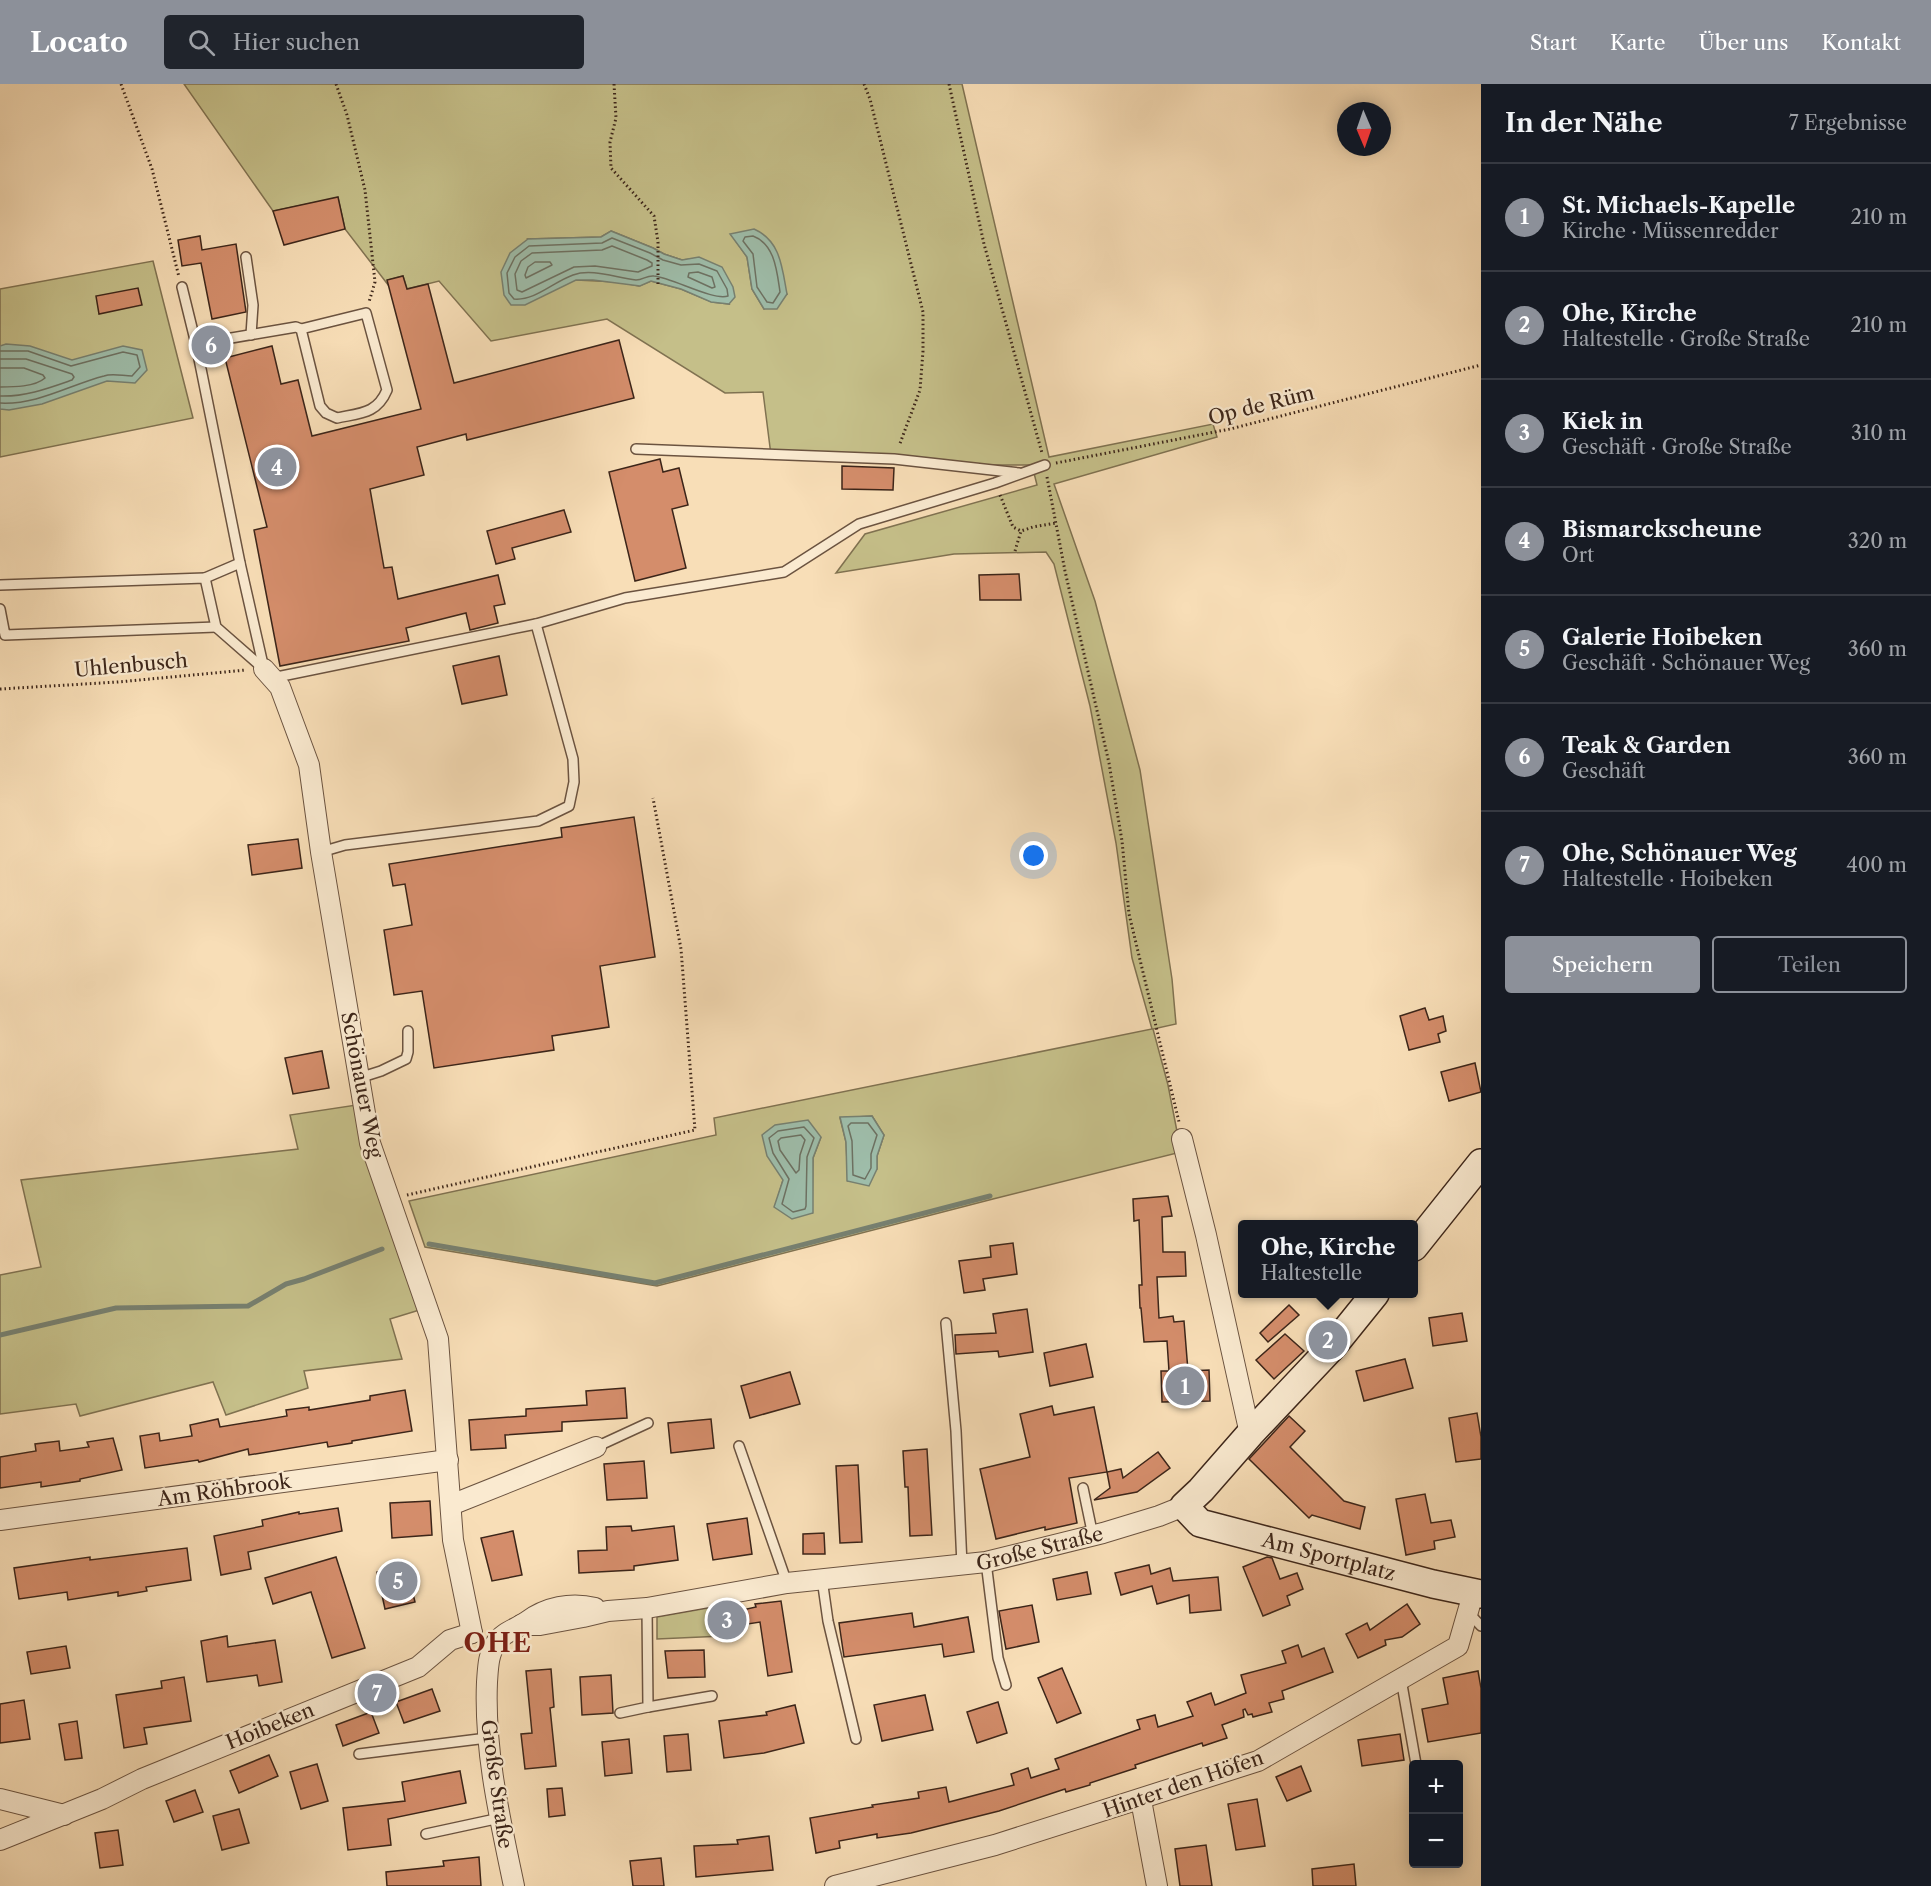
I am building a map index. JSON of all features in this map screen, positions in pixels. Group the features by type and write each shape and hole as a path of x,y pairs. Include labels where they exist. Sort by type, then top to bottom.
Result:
{"street":[{"name":"Schönauer Weg","path":"268,673 280,687 309,765 321,852 370,1143 438,1339 458,1567 472,1634"},
{"path":"1182,1139 1206,1235 1250,1434"},
{"path":"1418,1240 1481,1163"},
{"name":"Große Straße","path":"514,1886 487,1738 489,1656 496,1642 509,1631 521,1625 540,1625 608,1611 647,1608 787,1583 986,1562 1093,1536 1159,1516 1184,1506 1201,1490 1333,1346 1372,1298"},
{"path":"451,1505 596,1447"},
{"name":"Am Röhbrook","path":"0,1520 448,1460"},
{"name":"Am Sportplatz","path":"1184,1506 1200,1523 1476,1606"},
{"name":"Hinter den Höfen","path":"835,1886 861,1883 995,1845 1258,1761 1458,1646 1476,1606"},
{"path":"472,1634 496,1642"},
{"name":"Hoibeken","path":"0,1840 417,1666 450,1640 472,1634"},
{"path":"0,1799 64,1815"},
{"path":"1141,1800 1157,1886"}],"lane":[{"path":"246,257 253,305 251,335"},
{"path":"182,287 196,344 240,563 268,673"},
{"path":"196,344 296,327 301,329 366,313 387,390 382,402 373,409 337,418 326,413 320,406 301,329"},
{"path":"636,449 894,459 1023,473"},
{"path":"268,673 536,624 625,598 784,572 859,524 995,483 1045,465"},
{"path":"0,585 205,578 240,563"},
{"path":"205,578 216,627 268,673"},
{"path":"0,609 5,635 216,627"},
{"path":"321,852 345,845 538,821 569,806 574,782 573,759 536,624"},
{"path":"359,1078 406,1059 408,1031"},
{"path":"946,1323 956,1431 962,1565"},
{"path":"596,1447 648,1423"},
{"path":"739,1446 787,1583"},
{"path":"1083,1488 1093,1536"},
{"path":"986,1562 998,1659 1006,1685"},
{"path":"822,1579 828,1621 856,1739"},
{"path":"647,1608 648,1707"},
{"path":"1401,1679 1415,1760"},
{"path":"620,1713 712,1696"},
{"path":"358,1754 487,1738"},
{"path":"426,1834 500,1818"}],"path":[{"path":"122,84 152,169 182,287"},
{"path":"336,84 347,115 365,190 375,282 366,313"},
{"path":"614,84 616,118 610,142 611,168 654,216 658,242 658,287"},
{"path":"864,84 870,99 923,312 920,390 894,459"},
{"path":"948,84 984,244 1045,465 1079,639 1099,715 1111,774 1122,841 1129,914 1182,1139"},
{"name":"Op de Rüm","path":"1045,465 1230,429 1481,365"},
{"path":"995,483 1013,527 1021,531 1056,523"},
{"path":"1016,551 1021,531"},
{"name":"Uhlenbusch","path":"0,690 268,673"},
{"path":"389,1199 695,1130 681,949 653,798"}],"shaded area":[{"path":"184,84 962,84 1049,457 1213,424 1217,437 1054,484 1095,601 1140,770 1172,979 1176,1024 1153,1029 1168,1085 1181,1152 657,1286 425,1247 409,1201 716,1135 714,1118 1152,1029 1132,958 1116,843 1090,706 1054,564 1046,552 954,554 836,573 865,534 1037,485 1032,465 942,465 771,455 763,392 725,393 607,319 491,341 439,281 407,289 403,276 388,280 389,286 345,229 338,198 273,211","holes":["611,231 682,260 699,258 729,304 712,302 681,289 651,281 639,286 618,282 576,280 528,239 601,237","731,234 787,294 764,309 752,289 747,257","872,1116 884,1135 877,1156 877,1169 848,1181 846,1142 840,1118","821,1137 813,1158 812,1213 775,1207 783,1180"]},
{"path":"153,261 193,418 0,457 0,289"},
{"path":"363,1104 426,1308 390,1319 402,1359 304,1371 308,1388 226,1415 213,1382 80,1416 76,1404 0,1414 0,1275 41,1267 21,1180 298,1149 290,1115"},
{"path":"719,1606 723,1636 657,1639 657,1617"}],"water":[{"path":"754,229 770,241 779,256 787,294 777,309 764,309 752,289 747,257 730,234"},
{"path":"611,231 682,260 699,257 722,267 733,287 735,297 729,304 711,302 681,289 651,281 640,286 593,280 576,280 525,305 511,305 504,295 501,272 510,253 528,239 601,237"},
{"path":"6,344 30,346 72,360 123,346 142,350 147,370 135,383 107,381 42,404 9,410 0,409 0,346"},
{"path":"872,1116 884,1135 877,1156 877,1169 869,1186 847,1181 846,1142 840,1117"},
{"path":"808,1120 821,1137 813,1158 813,1213 792,1219 774,1207 783,1180 767,1156 762,1135 775,1125"}],"building":[{"path":"338,197 345,229 284,245 273,211"},
{"path":"200,236 202,250 236,244 246,312 212,319 201,263 182,266 178,240"},
{"path":"403,276 407,289 428,284 454,383 619,340 634,398 467,440 466,434 417,447 424,475 370,489 384,568 392,567 398,599 498,575 505,604 494,606 498,623 470,630 466,613 406,628 409,641 280,666 254,530 267,527 225,358 272,346 281,384 298,380 312,436 421,409 387,280"},
{"path":"138,288 142,305 99,314 96,296"},
{"path":"660,459 663,472 679,468 688,505 672,509 686,568 635,581 609,472"},
{"path":"842,466 894,468 893,490 842,489"},
{"path":"564,510 571,532 512,548 515,559 496,564 487,531"},
{"path":"1019,574 1021,600 980,600 979,575"},
{"path":"499,656 507,695 462,704 453,666"},
{"path":"634,817 655,957 600,966 609,1027 552,1036 554,1050 434,1068 422,991 394,995 384,930 412,925 405,884 393,886 389,864 562,837 561,828"},
{"path":"298,839 302,868 252,875 248,845"},
{"path":"1425,1008 1429,1020 1443,1016 1446,1031 1438,1034 1440,1042 1409,1050 1400,1016"},
{"path":"322,1051 329,1088 293,1094 285,1058"},
{"path":"1475,1063 1481,1092 1449,1101 1441,1072"},
{"path":"1168,1196 1172,1216 1162,1217 1163,1252 1185,1252 1186,1276 1157,1277 1159,1318 1173,1316 1174,1322 1184,1321 1188,1371 1209,1370 1210,1401 1162,1402 1161,1371 1169,1371 1167,1341 1144,1342 1139,1285 1142,1285 1139,1220 1134,1221 1133,1199"},
{"path":"1013,1243 1017,1274 983,1279 985,1290 964,1293 959,1261 991,1257 990,1246"},
{"path":"1289,1305 1299,1315 1268,1342 1260,1333"},
{"path":"1027,1309 1033,1352 999,1357 998,1351 956,1354 955,1335 996,1333 993,1314"},
{"path":"1462,1313 1467,1341 1433,1346 1429,1318"},
{"path":"1285,1334 1304,1351 1274,1379 1256,1360"},
{"path":"1086,1344 1093,1377 1050,1386 1044,1353"},
{"path":"1405,1359 1413,1388 1364,1401 1356,1371"},
{"path":"790,1372 800,1404 750,1418 741,1386"},
{"path":"625,1388 627,1418 562,1422 562,1431 505,1435 506,1448 471,1450 469,1420 526,1416 526,1409 587,1405 586,1391"},
{"path":"405,1390 412,1431 328,1447 327,1442 249,1455 248,1449 199,1462 198,1460 145,1468 140,1436 159,1433 160,1441 192,1436 190,1425 218,1419 220,1427 287,1416 286,1410 309,1407 309,1410 370,1400 370,1396"},
{"path":"1052,1406 1054,1415 1094,1407 1107,1472 1069,1478 1077,1523 1045,1530 1045,1527 996,1539 980,1469 1030,1457 1020,1414"},
{"path":"1477,1413 1481,1437 1481,1459 1456,1462 1449,1418"},
{"path":"1289,1416 1305,1431 1290,1447 1344,1501 1365,1507 1360,1529 1312,1515 1309,1518 1249,1459"},
{"path":"711,1419 714,1448 671,1453 668,1423"},
{"path":"113,1438 122,1470 80,1479 80,1481 41,1487 41,1482 0,1488 0,1457 36,1451 35,1444 59,1441 60,1451 89,1447 87,1442"},
{"path":"927,1449 932,1535 910,1536 908,1487 905,1487 903,1451"},
{"path":"1158,1452 1170,1468 1137,1492 1094,1500 1110,1488 1107,1472 1121,1469 1123,1478"},
{"path":"644,1461 647,1498 607,1500 604,1464"},
{"path":"858,1465 862,1542 840,1543 836,1466"},
{"path":"1425,1494 1431,1523 1451,1520 1455,1537 1434,1541 1435,1549 1406,1555 1396,1499"},
{"path":"430,1501 432,1535 392,1538 390,1503"},
{"path":"338,1508 342,1531 248,1552 251,1569 221,1575 214,1536 263,1526 262,1520 299,1512 299,1514"},
{"path":"747,1518 752,1554 713,1560 707,1524"},
{"path":"631,1526 632,1531 674,1526 678,1560 634,1566 634,1570 579,1573 578,1551 607,1550 606,1527"},
{"path":"513,1531 522,1575 492,1581 481,1538"},
{"path":"824,1533 825,1554 803,1554 803,1534"},
{"path":"187,1548 191,1580 146,1587 147,1591 118,1596 118,1592 68,1600 67,1592 19,1599 14,1568 90,1557 90,1560"},
{"path":"336,1557 365,1648 332,1658 311,1592 273,1604 265,1578"},
{"path":"1267,1557 1272,1558 1280,1579 1297,1573 1303,1589 1287,1596 1290,1605 1263,1616 1243,1567"},
{"path":"1149,1565 1151,1574 1170,1568 1173,1581 1218,1577 1221,1610 1190,1613 1189,1595 1157,1604 1152,1586 1121,1595 1115,1573"},
{"path":"406,1566 415,1602 385,1609 377,1572"},
{"path":"1087,1572 1091,1594 1057,1600 1053,1579"},
{"path":"781,1601 792,1672 768,1676 760,1622 722,1628 720,1615 756,1607 755,1604"},
{"path":"1407,1604 1420,1624 1402,1637 1385,1640 1386,1645 1358,1658 1346,1634 1367,1623 1370,1630"},
{"path":"1032,1605 1039,1642 1006,1649 999,1611"},
{"path":"912,1613 914,1627 968,1617 974,1652 944,1657 942,1644 844,1657 839,1623"},
{"path":"227,1636 228,1647 275,1640 282,1682 259,1686 257,1675 207,1682 201,1641"},
{"path":"1298,1645 1302,1657 1324,1648 1333,1672 1282,1691 1284,1699 1269,1703 1272,1712 1253,1717 1252,1714 1248,1715 1245,1709 1243,1710 1244,1717 1222,1725 1227,1738 1203,1746 1202,1743 1135,1765 1136,1768 1090,1783 1090,1785 1066,1792 1065,1789 999,1811 911,1833 877,1838 877,1834 839,1841 840,1848 816,1853 810,1818 919,1798 918,1792 946,1787 949,1802 1014,1785 1011,1774 1028,1768 1031,1778 1059,1769 1055,1759 1140,1729 1137,1720 1155,1715 1158,1727 1193,1716 1187,1702 1211,1693 1215,1705 1246,1693 1241,1675 1286,1663 1282,1651"},
{"path":"66,1646 70,1668 31,1674 27,1652"},
{"path":"704,1650 705,1677 668,1678 665,1651"},
{"path":"1062,1668 1081,1713 1057,1723 1038,1678"},
{"path":"551,1669 554,1707 550,1708 556,1766 525,1769 521,1734 532,1733 526,1671"},
{"path":"1478,1671 1481,1688 1481,1733 1428,1742 1422,1709 1448,1704 1443,1678"},
{"path":"611,1675 613,1713 582,1715 580,1677"},
{"path":"184,1677 191,1721 144,1728 147,1744 124,1748 116,1695 162,1688 161,1681"},
{"path":"432,1689 440,1711 404,1723 396,1702"},
{"path":"925,1695 933,1730 882,1741 874,1705"},
{"path":"24,1700 30,1739 0,1743 0,1704"},
{"path":"998,1702 1007,1733 977,1743 967,1712"},
{"path":"795,1705 804,1743 764,1753 724,1758 719,1721 767,1715 766,1712"},
{"path":"371,1712 379,1733 343,1746 336,1725"},
{"path":"77,1721 82,1758 65,1760 59,1724"},
{"path":"688,1734 691,1770 667,1772 664,1736"},
{"path":"1400,1734 1404,1760 1362,1766 1358,1740"},
{"path":"629,1739 632,1773 605,1776 602,1742"},
{"path":"269,1755 278,1776 239,1793 230,1771"},
{"path":"317,1764 328,1801 301,1809 290,1772"},
{"path":"1301,1766 1311,1791 1287,1801 1276,1777"},
{"path":"460,1771 466,1803 388,1819 391,1845 348,1850 343,1808 405,1801 402,1782"},
{"path":"562,1788 565,1815 549,1817 547,1789"},
{"path":"195,1790 203,1812 174,1822 166,1801"},
{"path":"1257,1799 1265,1846 1236,1850 1228,1804"},
{"path":"239,1809 249,1843 222,1850 213,1816"},
{"path":"118,1830 123,1865 100,1868 95,1833"},
{"path":"769,1836 773,1870 696,1877 694,1846 738,1844 737,1840"},
{"path":"1206,1845 1212,1886 1180,1886 1175,1849"},
{"path":"479,1857 481,1886 387,1886 386,1872 444,1866 443,1861"},
{"path":"661,1858 664,1886 633,1886 630,1861"},
{"path":"1354,1864 1356,1886 1313,1886 1312,1869"}],"waterway":[{"path":"429,1244 655,1283 990,1196"},
{"path":"0,1335 116,1308 248,1306 286,1284 382,1249"}],"place":[{"name":"Teak & Garden","path":"211,345"},
{"name":"Bismarckscheune","path":"277,467"},
{"name":"Ohe, Kirche","path":"1328,1340"},
{"name":"St. Michaels-Kapelle","path":"1185,1386"},
{"name":"Galerie Hoibeken","path":"398,1581"},
{"name":"Kiek in","path":"727,1620"},
{"name":"Ohe, Schönauer Weg","path":"377,1693"}],"district":[{"name":"OHE","path":"498,1643"}]}
